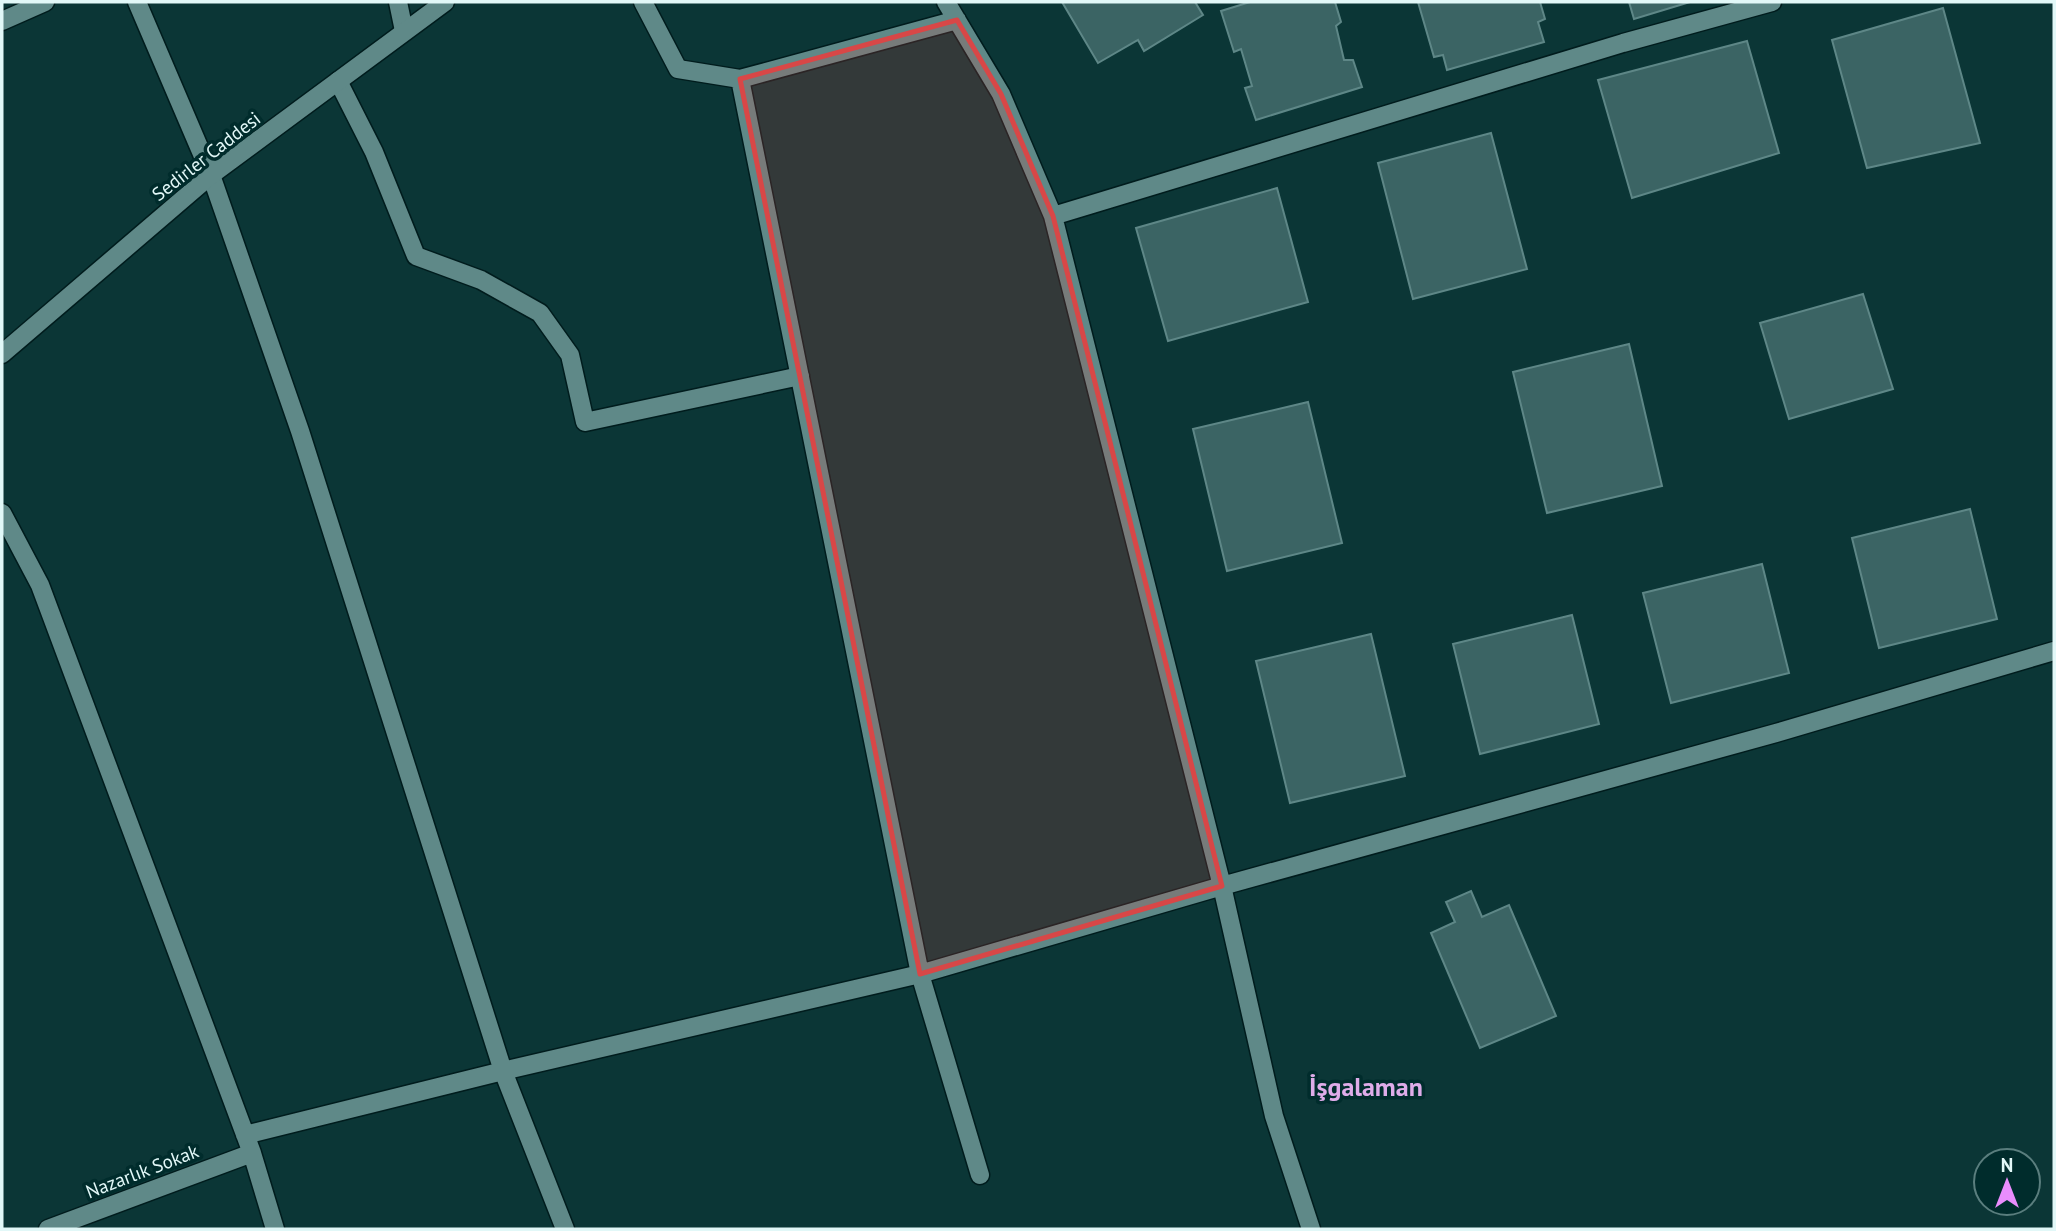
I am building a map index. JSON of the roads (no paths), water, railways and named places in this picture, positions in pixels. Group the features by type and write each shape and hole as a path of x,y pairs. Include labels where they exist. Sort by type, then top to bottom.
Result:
{"street":[{"path":"2,21 46,2"},
{"path":"137,2 211,175 300,431 503,1071 565,1229"},
{"path":"398,2 404,32"},
{"name":"Sedirler Caddesi","path":"2,354 211,175 445,2"},
{"path":"643,2 678,69 740,79 957,20"},
{"path":"946,2 1001,94 1054,216 1222,886 1274,1116 1311,1229"},
{"path":"1054,216 1623,43 1772,2"},
{"path":"740,79 920,974 980,1175"},
{"path":"338,80 374,152 416,256 481,279 540,313 570,355 585,422 800,376"},
{"path":"2,513 40,585 252,1153 275,1229"},
{"path":"245,1135 503,1071 920,974 1222,886 1776,733 2054,651"},
{"name":"Nazarlık Sokak","path":"48,1229 252,1153"}],"district":[{"name":"İşgalaman","path":"1366,1087"}]}
